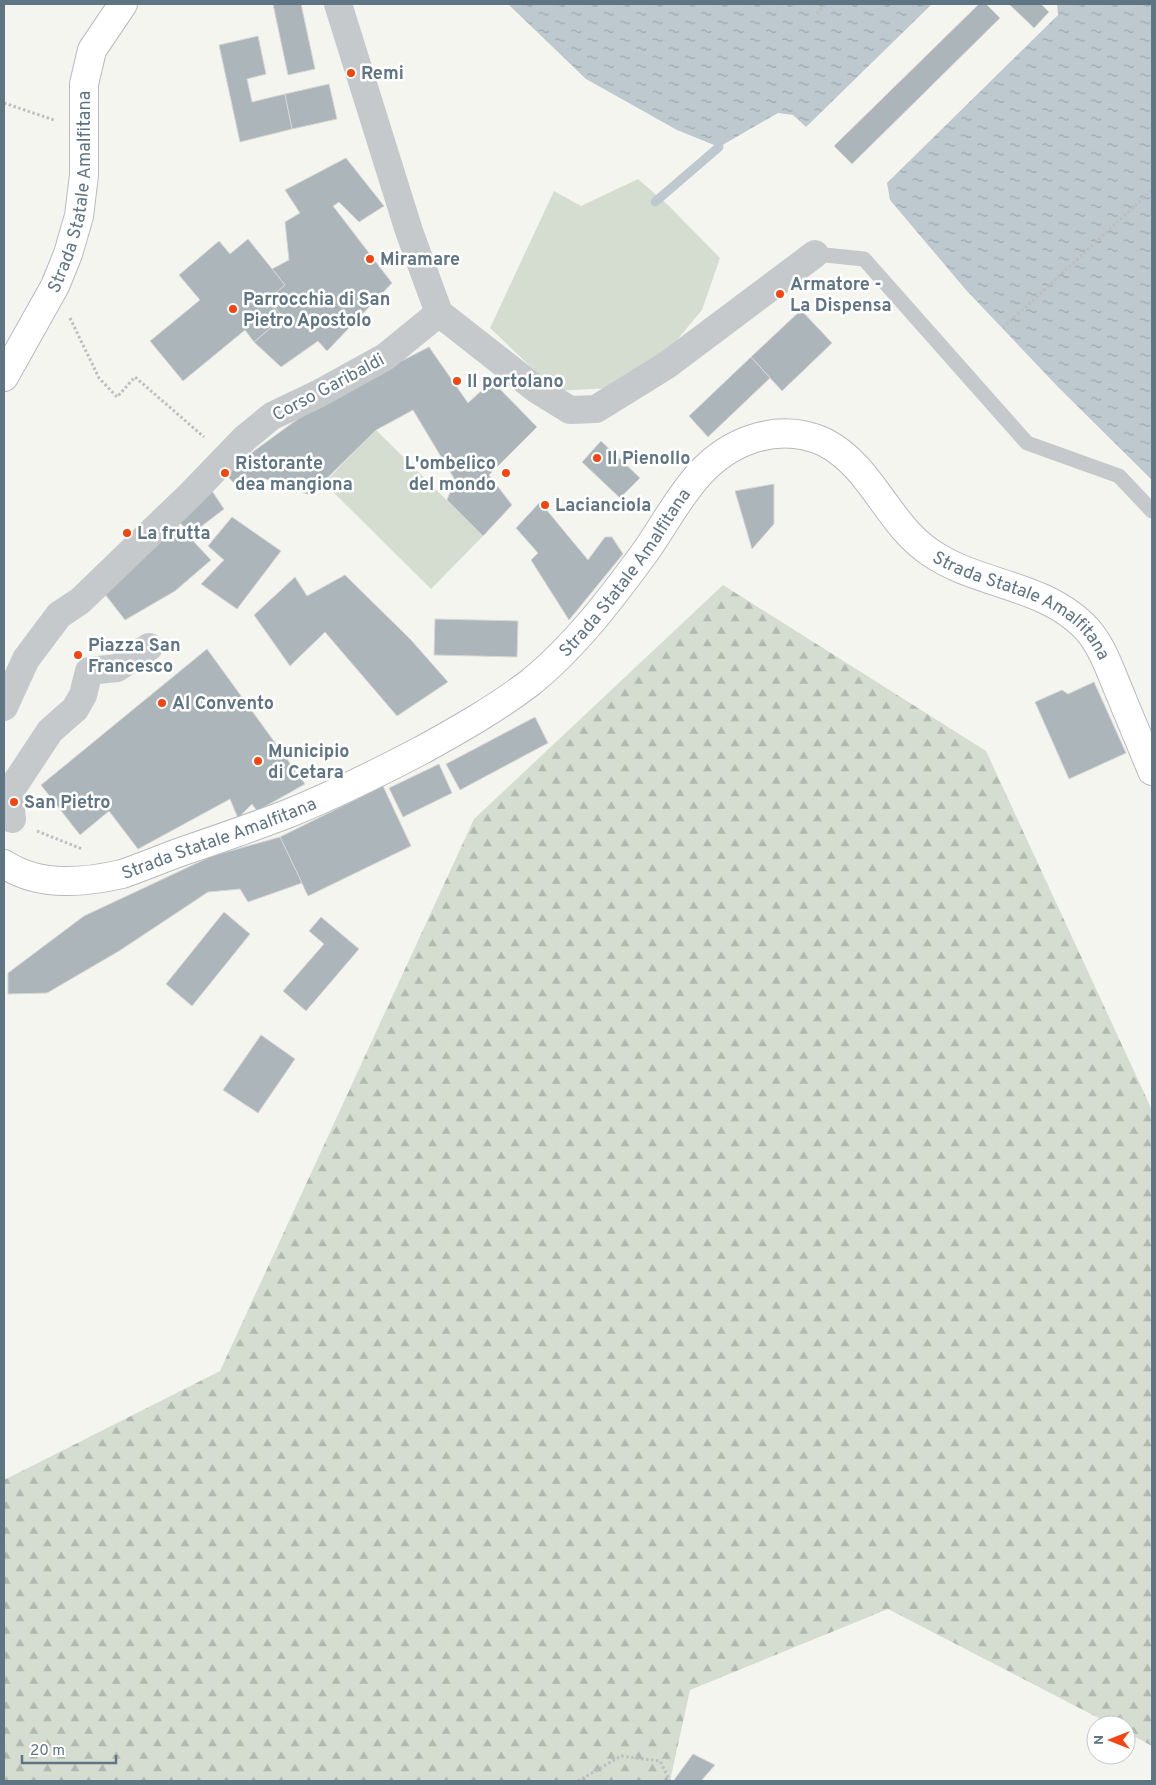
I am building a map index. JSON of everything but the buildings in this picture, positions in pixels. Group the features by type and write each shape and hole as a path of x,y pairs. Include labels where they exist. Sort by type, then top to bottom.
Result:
{"main road":[{"name":"Strada Statale Amalfitana","path":"4,376 55,286 68,254 79,216 84,175 84,84 92,50 123,4"},
{"name":"Strada Statale Amalfitana","path":"4,864 14,871 30,877 50,881 100,879 122,874 252,827 360,782 447,736 500,705 534,679 558,657 598,614 652,543 684,493 700,473 716,458 732,446 755,438 782,432 798,433 819,440 840,451 857,467 912,540 934,555 972,574 1031,593 1054,604 1086,627 1112,674 1152,771"}],"street":[{"path":"338,4 409,231 439,313 536,389 570,410 596,409 666,365 815,254"},
{"name":"Corso Garibaldi","path":"4,707 26,659 59,615 80,601 227,458 245,438 272,416 318,394 385,357 439,313"},
{"path":"12,819 6,792 50,732 74,709 83,695 89,671 117,668 149,647"}],"lane":[{"path":"815,254 864,259 1027,443 1119,476 1152,511"}],"path":[{"path":"817,14 826,4"},
{"path":"924,4 928,8"},
{"path":"4,103 83,129"},
{"path":"1003,328 1152,190"},
{"path":"55,286 99,378 117,397 135,377 227,458"},
{"path":"12,819 60,842 97,854 100,879"},
{"path":"578,1781 621,1756 660,1761 670,1781"}],"green space":[{"path":"638,179 669,206 720,258 702,310 667,352 611,388 556,391 490,328 554,191 581,206"},
{"path":"376,430 483,536 431,589 324,483"},
{"path":"723,585 986,751 1152,1110 1152,1746 1136,1737 1136,1715 1093,1715 888,1609 690,1690 670,1781 4,1781 4,1480 220,1371 474,819"}],"water":[{"path":"508,4 932,4 806,127 793,115 778,113 719,147 677,130 586,79"},
{"path":"1057,4 1152,4 1152,480 1059,388 966,290 890,200 887,183 1058,15"}],"waterway":[{"path":"655,202 719,147"}],"place":[{"name":"Remi","path":"351,73"},
{"name":"Miramare","path":"370,259"},
{"name":"Armatore - La Dispensa","path":"780,294"},
{"name":"Parrocchia di San Pietro Apostolo","path":"233,309"},
{"name":"Il portolano","path":"457,381"},
{"name":"Il Pienollo","path":"597,458"},
{"name":"Ristorante dea mangiona","path":"225,473"},
{"name":"L'ombelico del mondo","path":"506,473"},
{"name":"Lacianciola","path":"545,505"},
{"name":"La frutta","path":"127,533"},
{"name":"Piazza San Francesco","path":"78,655"},
{"name":"Al Convento","path":"162,703"},
{"name":"Municipio di Cetara","path":"258,761"},
{"name":"San Pietro","path":"14,802"}]}
